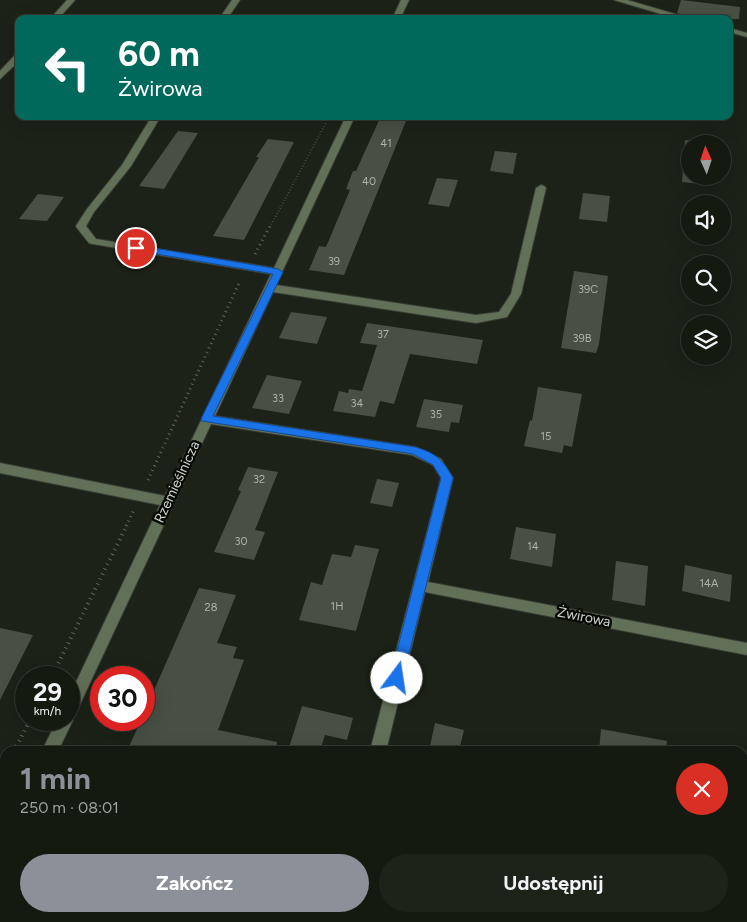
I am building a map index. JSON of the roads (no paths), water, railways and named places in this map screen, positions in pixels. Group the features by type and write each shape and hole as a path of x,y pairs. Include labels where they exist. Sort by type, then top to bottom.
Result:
{"street":[{"path":"58,15 71,0"},
{"path":"226,15 236,0"},
{"path":"398,15 405,0"},
{"path":"618,0 673,15"},
{"path":"733,31 747,35"},
{"path":"0,76 15,60"},
{"path":"155,120 126,166 90,211 81,226 93,241 278,272"},
{"name":"Rzemieślnicza","path":"80,689 169,502 206,419 271,288 349,120"},
{"path":"271,288 476,319 503,315 516,294 541,188"},
{"path":"206,419 415,451 437,462 447,478 379,746"},
{"path":"0,468 169,502"},
{"name":"Żwirowa","path":"421,586 747,648"},
{"path":"52,746 60,731"}]}
